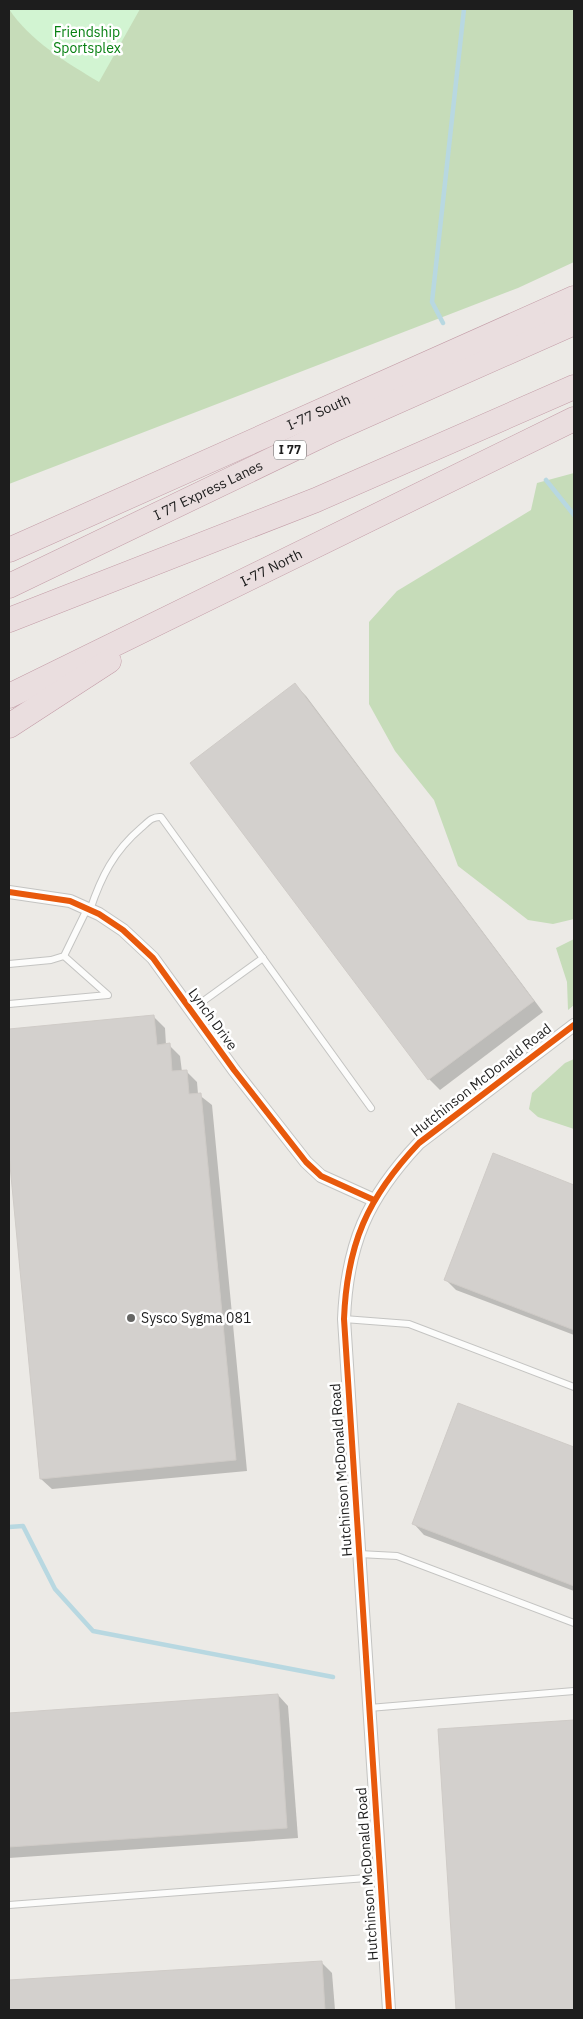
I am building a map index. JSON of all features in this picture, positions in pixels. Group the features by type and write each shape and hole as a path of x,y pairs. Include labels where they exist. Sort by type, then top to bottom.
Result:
{"highway":[{"name":"I-77 South","path":"9,550 574,298"},
{"name":"I 77 Express Lanes","path":"9,586 316,438 574,323"},
{"path":"9,620 316,500 574,387"},
{"name":"I-77 North","path":"9,696 574,419"},
{"path":"9,726 208,599"}],"street":[{"name":"Lynch Drive","path":"9,892 55,898 89,910 123,930 153,958 306,1162 321,1176 374,1200"},
{"name":"Hutchinson McDonald Road","path":"389,2010 344,1320 349,1264 363,1221 374,1200 398,1166 419,1143 574,1025"}],"lane":[{"path":"9,964 52,960 64,956 89,910 100,880 124,842 152,819 161,817 371,1108"},
{"path":"9,1004 108,995 64,956"},
{"path":"191,1010 263,958"},
{"path":"344,1320 409,1324 574,1387"},
{"path":"359,1554 397,1556 574,1623"},
{"path":"369,1708 574,1691"},
{"path":"9,1905 380,1877"}],"green space":[{"path":"9,9 574,9 574,262 518,288 9,484"},
{"name":"Friendship Sportsplex","path":"9,9 140,9 99,82 62,59 38,41"},
{"path":"574,473 574,919 553,924 528,920 458,866 434,800 395,751 369,704 369,622 397,591 531,510 537,483"},
{"path":"574,939 574,1005 568,1010 567,982 556,948"},
{"path":"574,1059 574,1129 538,1117 529,1109 532,1093 565,1063"}],"building":[{"path":"295,683 534,1001 428,1080 190,763"},
{"path":"154,1015 157,1045 170,1043 172,1071 187,1070 189,1094 201,1093 236,1460 40,1479 9,1155 9,1029"},
{"path":"493,1153 574,1185 574,1330 444,1280"},
{"path":"458,1403 574,1447 574,1586 412,1524"},
{"path":"278,1694 287,1828 9,1847 9,1713"},
{"path":"574,1720 574,2010 456,2010 438,1729"},
{"path":"322,1961 325,2010 9,2010 9,1980"}],"waterway":[{"path":"443,323 432,302 464,9"},
{"path":"546,480 574,515"},
{"path":"9,1527 23,1526 55,1589 93,1631 333,1677"}],"cycle path":[{"path":"9,892 70,901 99,914 123,930 153,958 234,1070 306,1162 321,1176 374,1200"},
{"path":"389,2010 344,1319 350,1268 355,1245 373,1203 401,1163 419,1143 574,1025"}],"place":[{"name":"Sysco Sygma 081","path":"131,1318"}]}
